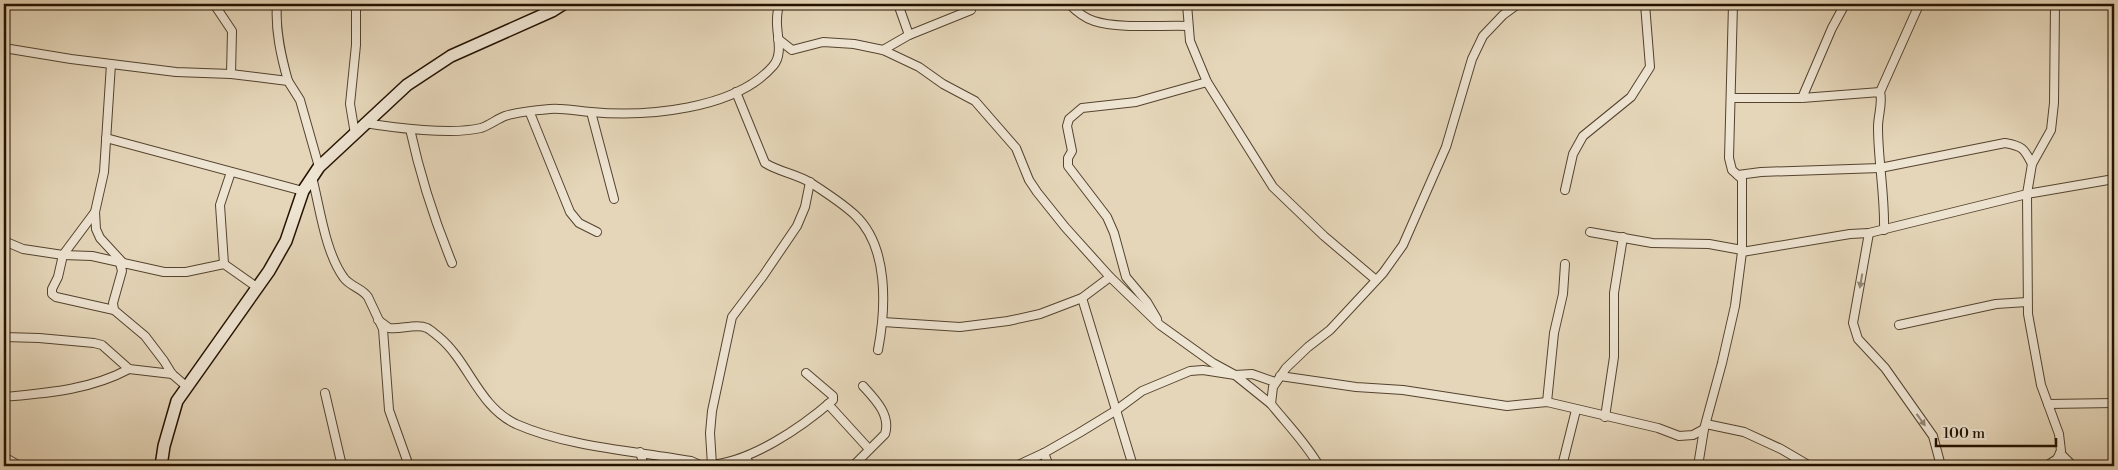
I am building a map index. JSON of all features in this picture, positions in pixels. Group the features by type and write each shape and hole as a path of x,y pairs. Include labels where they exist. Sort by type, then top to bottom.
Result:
{"street":[{"path":"214,4 232,31 231,74"},
{"path":"277,4 277,32 282,60 288,81 300,100 319,167"},
{"path":"355,134 350,104 356,45 356,4"},
{"path":"161,466 164,446 176,401 258,288 286,240 304,191 319,167 355,134 365,122 407,85 451,56 563,4"},
{"path":"365,122 410,129 473,129 491,124 506,116 563,109 591,112 662,112 695,107 736,92 754,82 777,61 778,39 776,19 779,4"},
{"path":"898,4 909,35"},
{"path":"1069,4 1080,14 1095,22 1114,25 1188,26"},
{"path":"1187,4 1190,41 1207,82 1273,187 1324,236 1376,280"},
{"path":"1271,404 1278,379 1308,347 1330,330 1376,280 1403,245 1446,147 1472,59 1483,36 1503,15 1518,4"},
{"path":"1566,190 1573,154 1583,136 1631,97 1650,67 1645,4"},
{"path":"1698,466 1705,426 1732,316 1742,251 1742,179 1732,170 1729,158 1733,4"},
{"path":"1802,98 1832,28 1845,4"},
{"path":"2046,466 2056,460 2060,453 2058,434 2041,384 2027,302 2027,194 2032,164 2051,130 2054,103 2054,4"},
{"path":"1884,230 1878,124 1880,92 1918,7"},
{"path":"883,50 909,35 971,10"},
{"path":"778,39 792,50 822,42 854,44 883,50 919,67 943,84 975,101 1016,148 1029,180 1037,192 1065,227 1110,277 1160,325 1212,363 1235,375 1280,412 1319,466"},
{"path":"4,48 176,72 231,74 288,81"},
{"path":"111,64 104,172 95,212 96,229 100,238 122,264 122,271 113,303 114,310"},
{"path":"1160,325 1147,302 1126,277 1114,233 1107,217 1068,166 1068,158 1072,151 1067,126 1069,119 1082,108 1136,102 1207,82"},
{"path":"736,92 766,163 810,182 855,215 869,234 879,261 884,290 883,322 878,350"},
{"path":"1731,98 1802,98 1880,92"},
{"path":"591,112 614,199"},
{"path":"530,113 570,212 578,223 597,232"},
{"path":"410,129 417,163 433,215 452,263"},
{"path":"106,138 304,191"},
{"path":"1738,175 1761,172 1880,168 2005,143 2018,145 2026,152 2032,164"},
{"path":"224,264 220,205 231,172"},
{"path":"312,177 336,264 347,282 365,293 383,333 389,410 409,466"},
{"path":"1590,232 1652,243 1709,244 1742,251 1850,234 1869,233 2027,194 2114,179"},
{"path":"712,465 710,433 712,411 732,317 797,226 805,207 810,182"},
{"path":"95,212 63,255 52,294 56,297 114,310 145,336 172,374 186,386"},
{"path":"1869,233 1853,324 1854,330 1858,339 1885,368 1933,436 1941,466"},
{"path":"1605,417 1614,357 1614,293 1623,237"},
{"path":"4,241 23,248 63,255 92,256 122,264 175,273 224,264 258,288"},
{"path":"1547,402 1554,333 1563,294 1565,264"},
{"path":"883,322 960,327 1040,314 1082,298 1110,277"},
{"path":"1082,298 1133,466"},
{"path":"1899,325 1996,304 2027,302"},
{"path":"378,320 389,328 420,327 432,332 450,346 464,364 488,403 501,415 516,424 584,443 691,461 701,466 728,463 745,457 773,442 833,400 833,396 806,373"},
{"path":"4,337 39,338 102,345 129,369 172,374"},
{"path":"4,397 49,393 88,386 114,378 129,369"},
{"path":"1016,466 1044,453 1115,411 1142,391 1190,371 1203,370 1235,375 1252,374 1278,379 1403,390 1507,406 1547,402 1658,428 1679,436 1693,435 1705,426 1744,432 1781,449 1810,466"},
{"path":"853,466 885,434 887,427 887,417 863,386"},
{"path":"325,393 342,466"},
{"path":"2048,404 2114,403"},
{"path":"828,404 869,450"},
{"path":"1562,466 1576,410"},
{"path":"640,452 644,466"},
{"path":"1044,453 1049,466"},
{"path":"2060,453 2074,466"},
{"path":"4,457 20,466"},
{"path":"745,457 751,466"}]}
